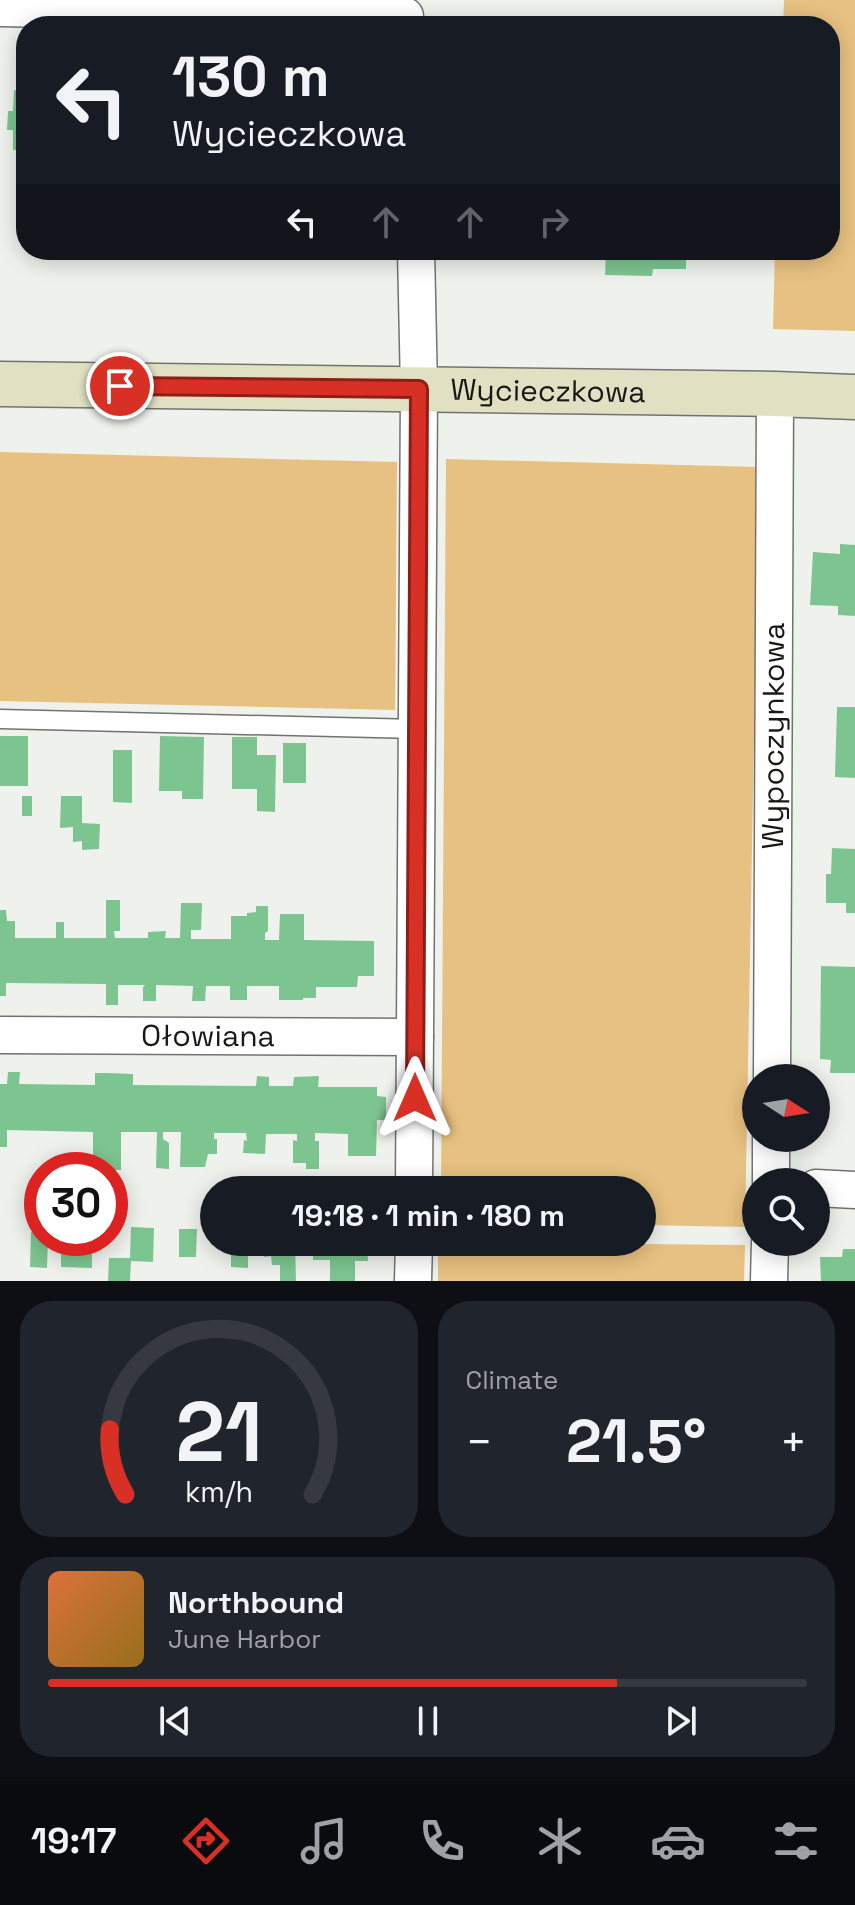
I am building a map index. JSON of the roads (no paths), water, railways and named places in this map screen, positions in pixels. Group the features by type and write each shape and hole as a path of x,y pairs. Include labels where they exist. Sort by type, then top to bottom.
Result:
{"street":[{"path":"0,8 404,14"},
{"path":"414,1176 419,389 416,260"},
{"name":"Wycieczkowa","path":"0,384 855,397"},
{"name":"Wypoczynkowa","path":"772,1064 775,394"},
{"name":"Ołowiana","path":"0,1035 415,1037"},
{"path":"830,1189 855,1190"},
{"path":"413,1281 414,1256"},
{"path":"769,1281 770,1256"}],"lane":[{"path":"0,719 417,729"}]}
